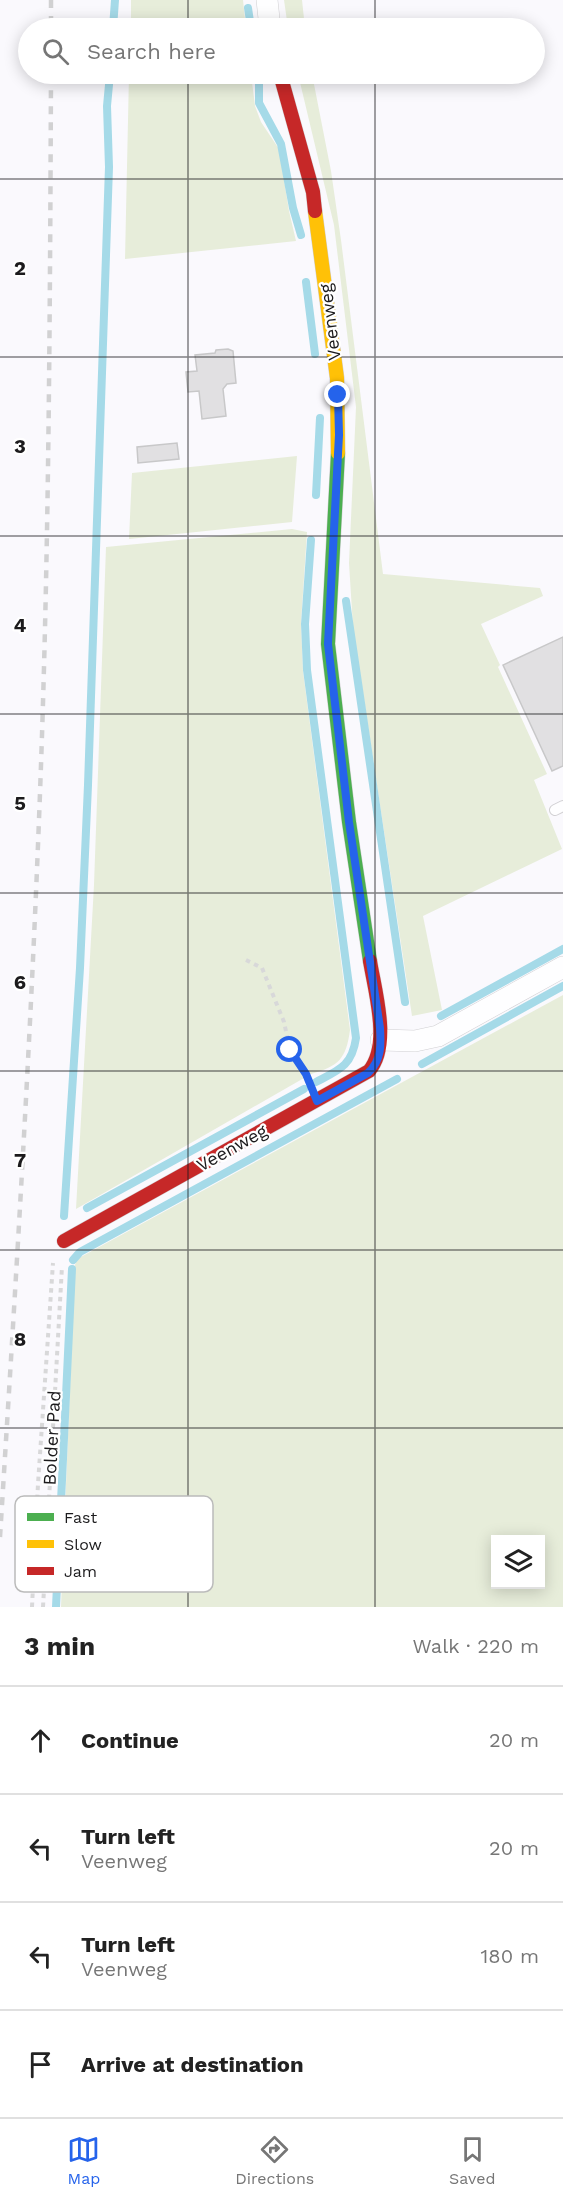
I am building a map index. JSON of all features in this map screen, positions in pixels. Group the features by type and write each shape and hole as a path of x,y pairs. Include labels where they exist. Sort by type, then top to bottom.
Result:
{"street":[{"path":"267,0 269,18"},
{"name":"Veenweg","path":"64,1241 363,1076 374,1068 381,1051 328,651 339,435 337,378 313,192 283,84"},
{"path":"381,1040 415,1041 438,1036 563,968"}],"path":[{"path":"246,960 262,968 284,1022 290,1050 306,1074 317,1101"},
{"name":"Bolder Pad","path":"49,1496 62,1269"},
{"name":"Bolder Pad","path":"37,1496 52,1274"},
{"name":"Bolder Pad","path":"32,1607 33,1592"},
{"name":"Bolder Pad","path":"43,1607 44,1592"}],"green space":[{"path":"131,0 243,0 245,18 131,18"},
{"path":"284,0 302,0 304,18 287,18"},
{"path":"129,84 252,84 255,106 261,122 279,149 296,241 125,259"},
{"path":"300,84 314,84 331,171 383,574 540,588 543,596 481,624 547,774 534,780 562,849 423,916 442,1010 412,1016 353,627 349,563 356,407 334,225"},
{"path":"297,456 292,522 129,539 132,473"},
{"path":"292,529 307,532 301,623 303,671 350,1030 346,1048 340,1060 335,1064 311,1074 76,1209 94,885 106,547"},
{"path":"563,995 563,1607 61,1607 62,1592 213,1592 213,1496 66,1496 77,1259"}],"building":[{"path":"228,349 233,351 236,383 227,384 223,389 226,416 202,419 199,391 188,392 186,372 197,371 195,355"},
{"path":"177,443 179,459 138,463 137,447"},
{"path":"563,637 563,766 552,771 503,665"}],"waterway":[{"path":"114,18 115,0"},
{"path":"248,8 250,18"},
{"path":"64,1216 80,968 88,785 109,167 107,106 109,84"},
{"path":"259,84 259,103 281,144 293,208 301,235"},
{"path":"306,282 315,354"},
{"path":"316,495 320,418"},
{"path":"311,540 305,624 307,670 356,1038 348,1061 338,1070 316,1082"},
{"path":"346,601 405,1002"},
{"path":"441,1016 563,949"},
{"path":"422,1064 563,986"},
{"path":"73,1260 80,1252 397,1079"},
{"path":"87,1208 304,1089"},
{"path":"61,1496 72,1269"},
{"path":"56,1607 57,1592"}],"railway":[{"path":"51,0 51,18"},
{"path":"0,1537 18,1248 41,765 50,333 51,84"}],"traffic: fast":[{"path":"338,453 328,644 349,822 370,961"}],"traffic: slow":[{"path":"315,211 337,378 338,453"}],"traffic: jam":[{"path":"283,84 313,192 315,211"},
{"path":"64,1241 369,1071 376,1060 380,1033 378,1003 370,961"}],"route":[{"path":"290,1050 306,1074 317,1101 368,1073 374,1068 381,1051 380,1028 349,822 328,644 339,435 338,395"}]}
